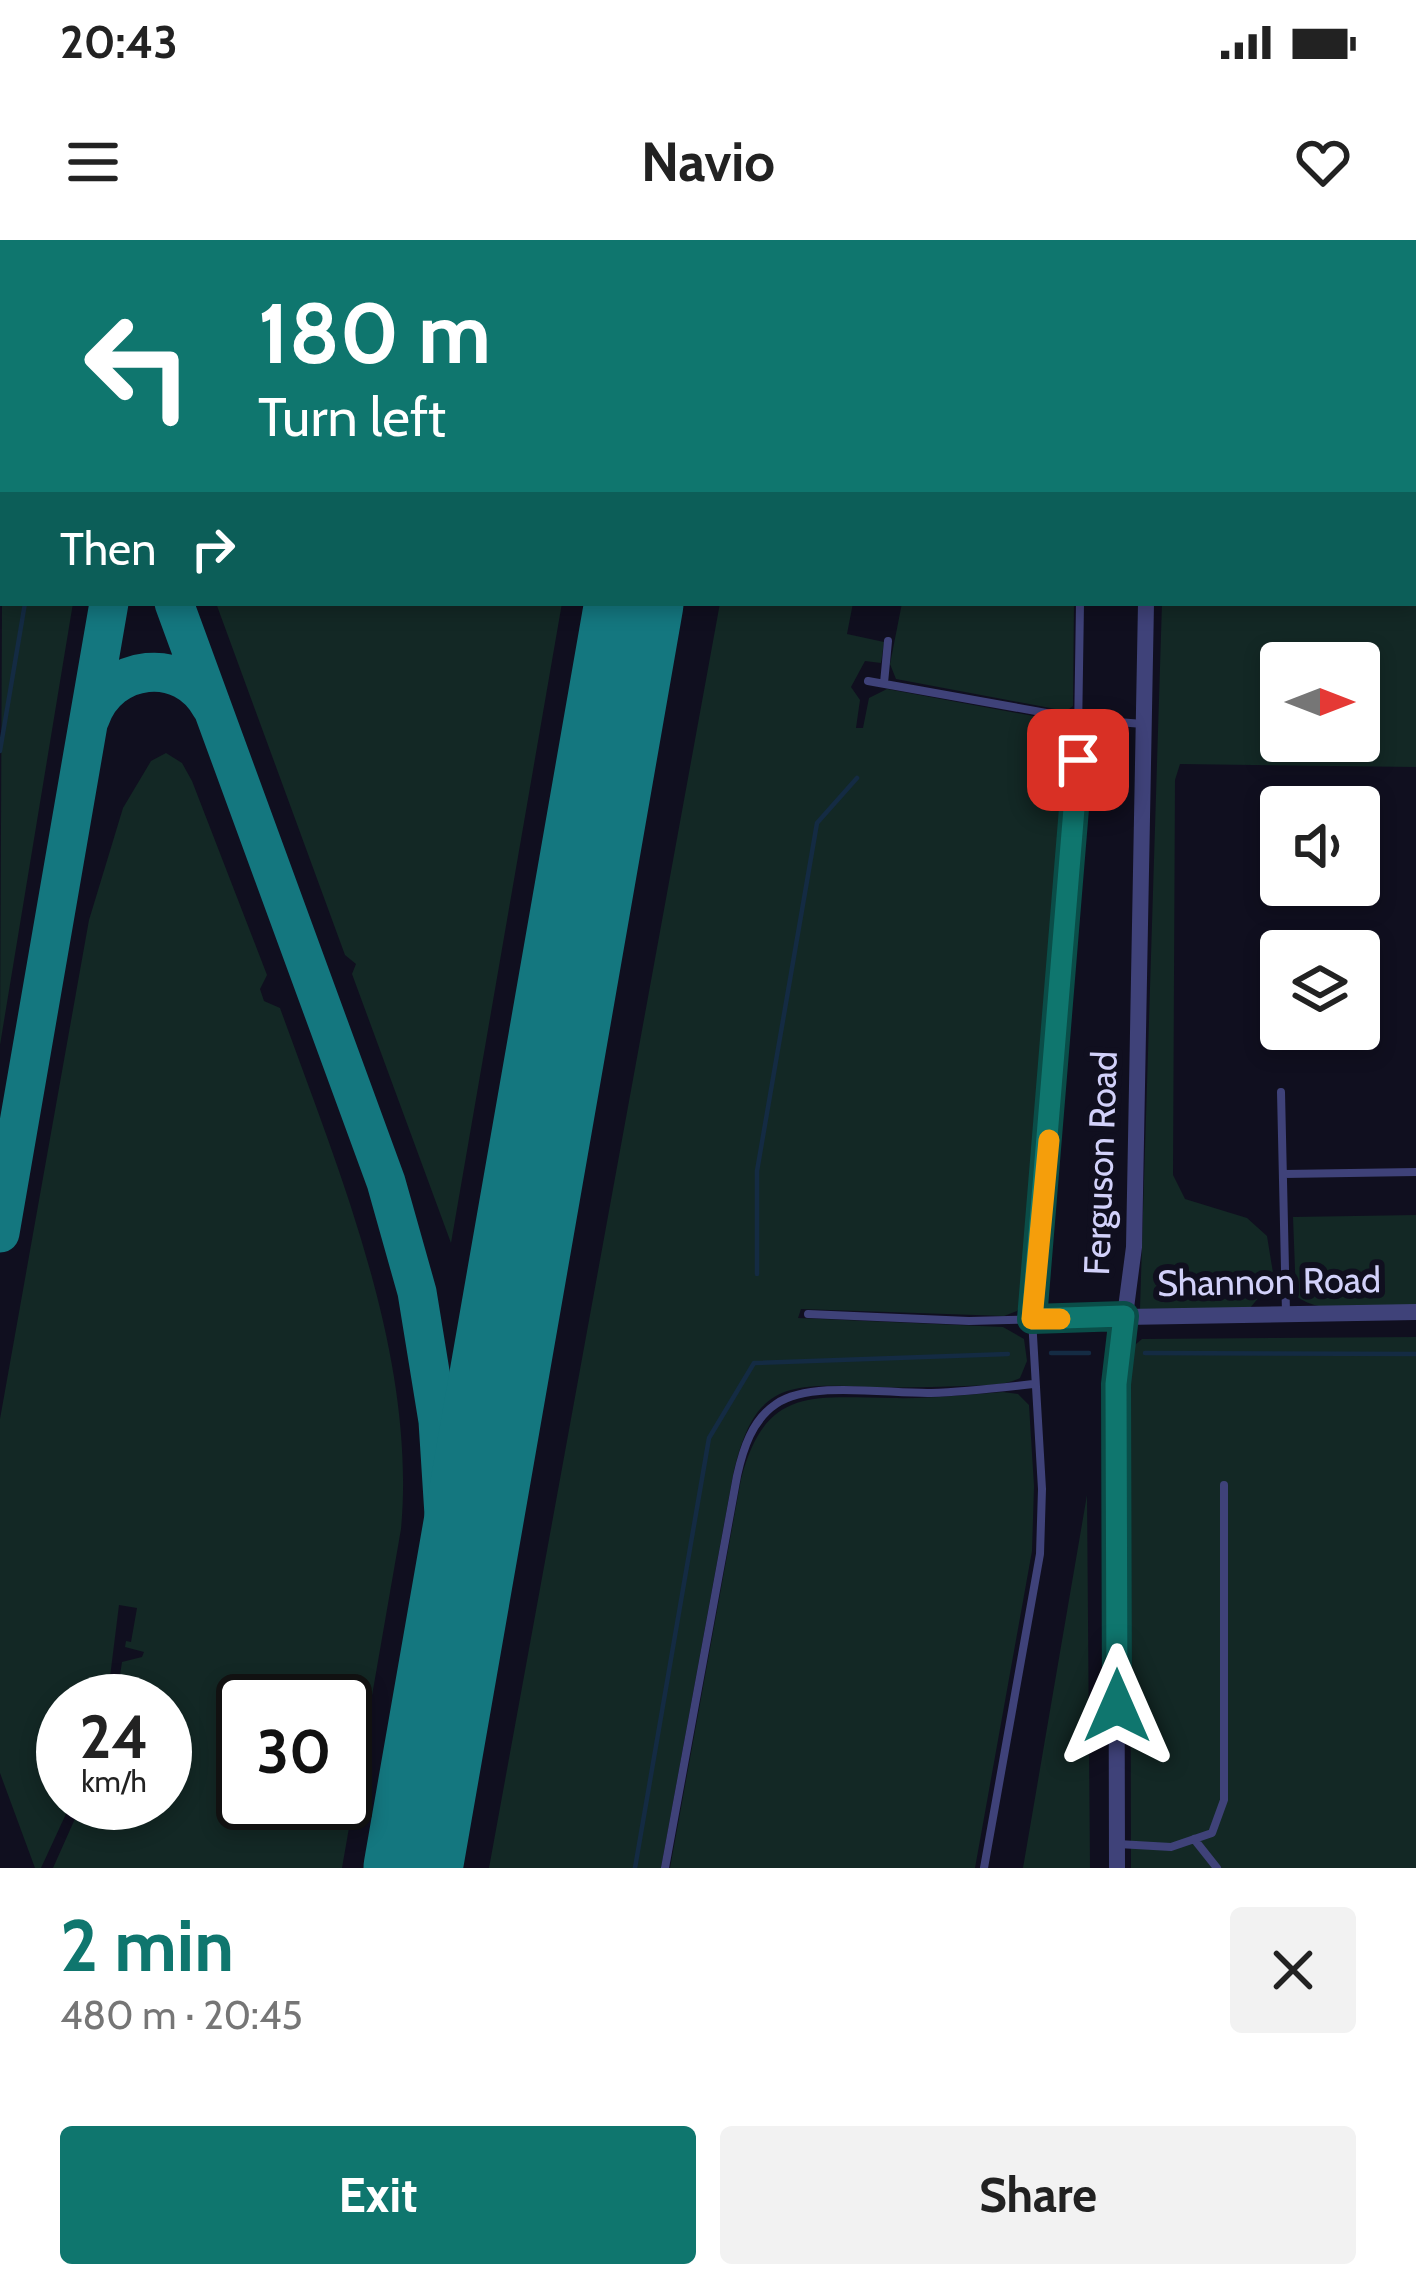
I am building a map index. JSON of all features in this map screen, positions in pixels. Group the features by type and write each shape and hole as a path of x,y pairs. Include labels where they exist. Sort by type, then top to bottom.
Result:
{"street":[{"name":"Ferguson Road","path":"1117,1868 1116,1384 1134,1247 1146,606"},
{"name":"Shannon Road","path":"1124,1316 1416,1312"}],"lane":[{"path":"984,1868 1040,1554 1042,1489 1032,1319 1077,800 1080,606"},
{"path":"884,683 888,641"},
{"path":"868,681 1080,719 1144,724"},
{"path":"1281,1092 1286,1314"},
{"path":"1284,1174 1416,1172"},
{"path":"808,1314 1124,1316"},
{"path":"665,1868 737,1475 749,1438 763,1415 780,1401 805,1393 930,1393 1033,1384"},
{"path":"1117,1844 1171,1846 1211,1834 1224,1800 1224,1485"},
{"path":"1194,1839 1217,1868"}],"green space":[{"path":"2,606 73,606 0,1045"},
{"path":"217,606 561,606 451,1243 352,974 356,964 345,955"},
{"path":"719,606 852,606 847,634 884,642 881,663 865,661 851,687 860,700 856,728 863,728 869,698 887,689 1060,721 1069,730 1026,1298 1017,1311 1004,1316 801,1309 798,1318 1003,1327 1024,1339 1027,1361 1020,1378 1000,1384 816,1386 778,1395 763,1406 741,1445 733,1475 661,1868 489,1868"},
{"path":"901,606 1074,606 1073,706 1066,711 896,679 890,664"},
{"path":"1162,606 1416,606 1416,767 1180,764 1175,780 1173,1175 1185,1199 1247,1218 1267,1236 1274,1279 1250,1308 1140,1309"},
{"path":"166,753 182,763 267,975 260,989 264,1001 280,1008 326,1133 385,1330 403,1463 401,1529 372,1696 372,1674 216,1674 216,1830 349,1830 342,1868 53,1868 70,1830 192,1830 192,1674 120,1674 122,1662 142,1657 144,1652 125,1647 126,1641 131,1642 137,1608 119,1605 110,1674 36,1674 36,1830 59,1830 41,1868 35,1868 0,1773 0,1419 89,920 123,808 151,761"},
{"path":"1416,1215 1416,1306 1337,1309 1296,1296 1293,1217"},
{"path":"1416,1337 1416,1868 1131,1868 1130,1349 1142,1339"},
{"path":"1018,1394 1029,1405 1032,1551 975,1868 670,1868 741,1479 763,1427 778,1413 815,1399"},
{"path":"1087,1495 1090,1868 1023,1868"}],"waterway":[{"path":"0,751 24,606"},
{"path":"757,1274 757,1171 817,823 857,778"},
{"path":"1051,1353 1089,1353"},
{"path":"1145,1353 1416,1354"},
{"path":"635,1868 709,1438 754,1363 1008,1354"}],"taxiway":[{"path":"0,1233 108,606"},
{"path":"175,606 386,1182 417,1292 438,1421 446,1546 433,1756"},
{"path":"90,719 113,686 147,672 183,679 211,707"}],"runway":[{"path":"413,1868 633,606"}],"slow traffic":[{"path":"1049,1140 1032,1319 1060,1319"}],"route":[{"path":"1078,760 1032,1319 1124,1316 1116,1384 1117,1706"}]}
